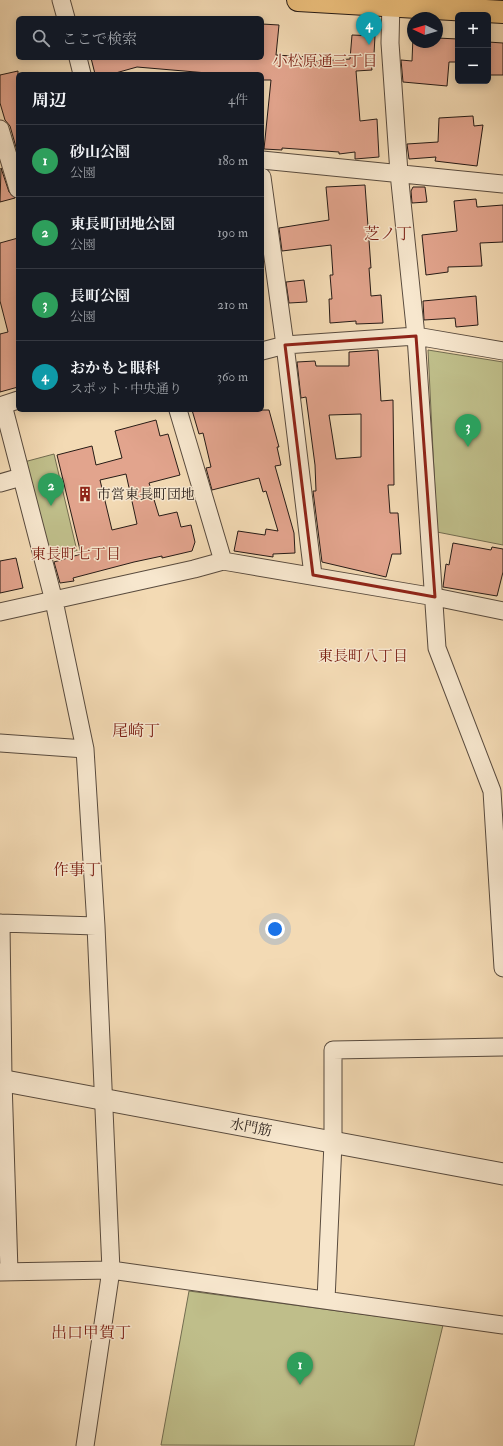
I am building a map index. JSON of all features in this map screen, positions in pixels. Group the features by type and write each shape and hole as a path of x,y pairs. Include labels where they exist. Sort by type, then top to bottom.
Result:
{"highway":[{"path":"298,0 391,3 503,12"}],"street":[{"path":"61,0 65,16"},
{"path":"391,3 390,43 399,173 416,336 434,597 436,648 492,791 501,900 503,968"},
{"path":"78,60 82,72"},
{"path":"0,129 16,182"},
{"path":"264,160 503,184"},
{"path":"264,192 285,345 313,575"},
{"path":"264,350 285,345 416,336 503,351"},
{"path":"7,404 21,477 54,601 84,749 96,926 111,1270 84,1446"},
{"path":"179,412 223,561"},
{"path":"0,483 21,477"},
{"path":"0,612 194,569 223,561 313,575 503,611"},
{"path":"0,743 84,749"},
{"path":"96,926 1,923 1,1080 5,1272 111,1270 503,1325"},
{"path":"326,1300 333,1143 333,1050 503,1047"},
{"name":"水門筋","path":"1,1080 503,1174"}],"highlighted area":[{"path":"416,336 435,597 313,575 285,345"}],"shaded area":[{"path":"428,350 503,362 503,545 437,532"},
{"path":"54,454 77,551 47,556 24,462"},
{"path":"189,1291 443,1325 414,1446 161,1445"}],"building":[{"path":"264,24 279,25 276,55 309,57 308,62 350,59 352,35 375,36 374,54 370,54 372,70 356,71 360,121 377,119 379,157 355,159 355,152 339,154 339,152 282,148 282,150 264,149 271,80 264,80 264,72 196,72 137,67 119,72 94,72 92,60 264,60"},
{"path":"443,38 455,39 455,62 449,62 447,86 403,82 401,60 412,61 413,48 443,48"},
{"path":"491,42 503,43 503,75 491,75"},
{"path":"18,71 16,72 16,147 10,126 5,120 0,103 0,75"},
{"path":"473,116 474,126 483,125 477,166 435,161 436,157 409,159 407,144 438,142 439,118"},
{"path":"1,168 9,192 15,198 0,202"},
{"path":"365,185 371,268 369,268 371,296 381,295 383,323 356,324 356,321 330,323 329,299 332,299 330,275 333,275 331,245 282,251 279,228 329,220 326,187"},
{"path":"413,187 425,187 427,202 412,203 411,191"},
{"path":"476,199 477,207 503,205 503,242 480,243 482,266 448,267 448,272 426,275 422,235 457,231 454,201"},
{"path":"16,239 16,388 0,392 0,334 8,332 0,301 0,243"},
{"path":"304,280 307,302 289,303 286,282"},
{"path":"476,296 478,325 456,327 455,318 424,320 423,301"},
{"path":"378,350 381,401 393,400 394,485 388,485 390,513 398,513 401,554 392,554 386,577 322,562 313,491 316,491 315,465 306,397 301,398 297,362 315,361 316,366 349,366 349,352","holes":["361,414 361,457 336,459 329,415"]},
{"path":"264,410 269,410 279,447 277,447 281,465 275,466 294,533 295,553 273,554 273,557 234,551 238,531 265,535 266,529 278,531 266,491 263,492 259,478 212,490 206,468 211,467 203,433 199,434 193,412 264,412"},
{"path":"156,420 160,436 168,434 180,475 149,483 159,516 177,512 181,527 191,525 195,542 192,551 162,558 162,556 134,562 73,578 74,581 60,583 54,562 81,554 57,455 92,446 96,465 122,458 115,431","holes":["126,474 137,524 112,530 100,480"]},
{"path":"453,543 491,550 492,547 503,549 503,572 497,596 443,587 446,564 449,565"},
{"path":"16,558 23,588 0,593 0,561"}],"place":[{"name":"おかもと眼科","path":"369,45"},
{"name":"長町公園","path":"468,447"},
{"name":"市営東長町団地","path":"85,494"},
{"name":"東長町団地公園","path":"51,506"},
{"name":"砂山公園","path":"300,1385"}],"district":[{"name":"小松原通三丁目","path":"325,61"},
{"name":"芝ノ丁","path":"388,233"},
{"name":"東長町七丁目","path":"76,554"},
{"name":"東長町八丁目","path":"363,656"},
{"name":"尾崎丁","path":"136,730"},
{"name":"作事丁","path":"77,869"},
{"name":"出口甲賀丁","path":"91,1332"}]}
